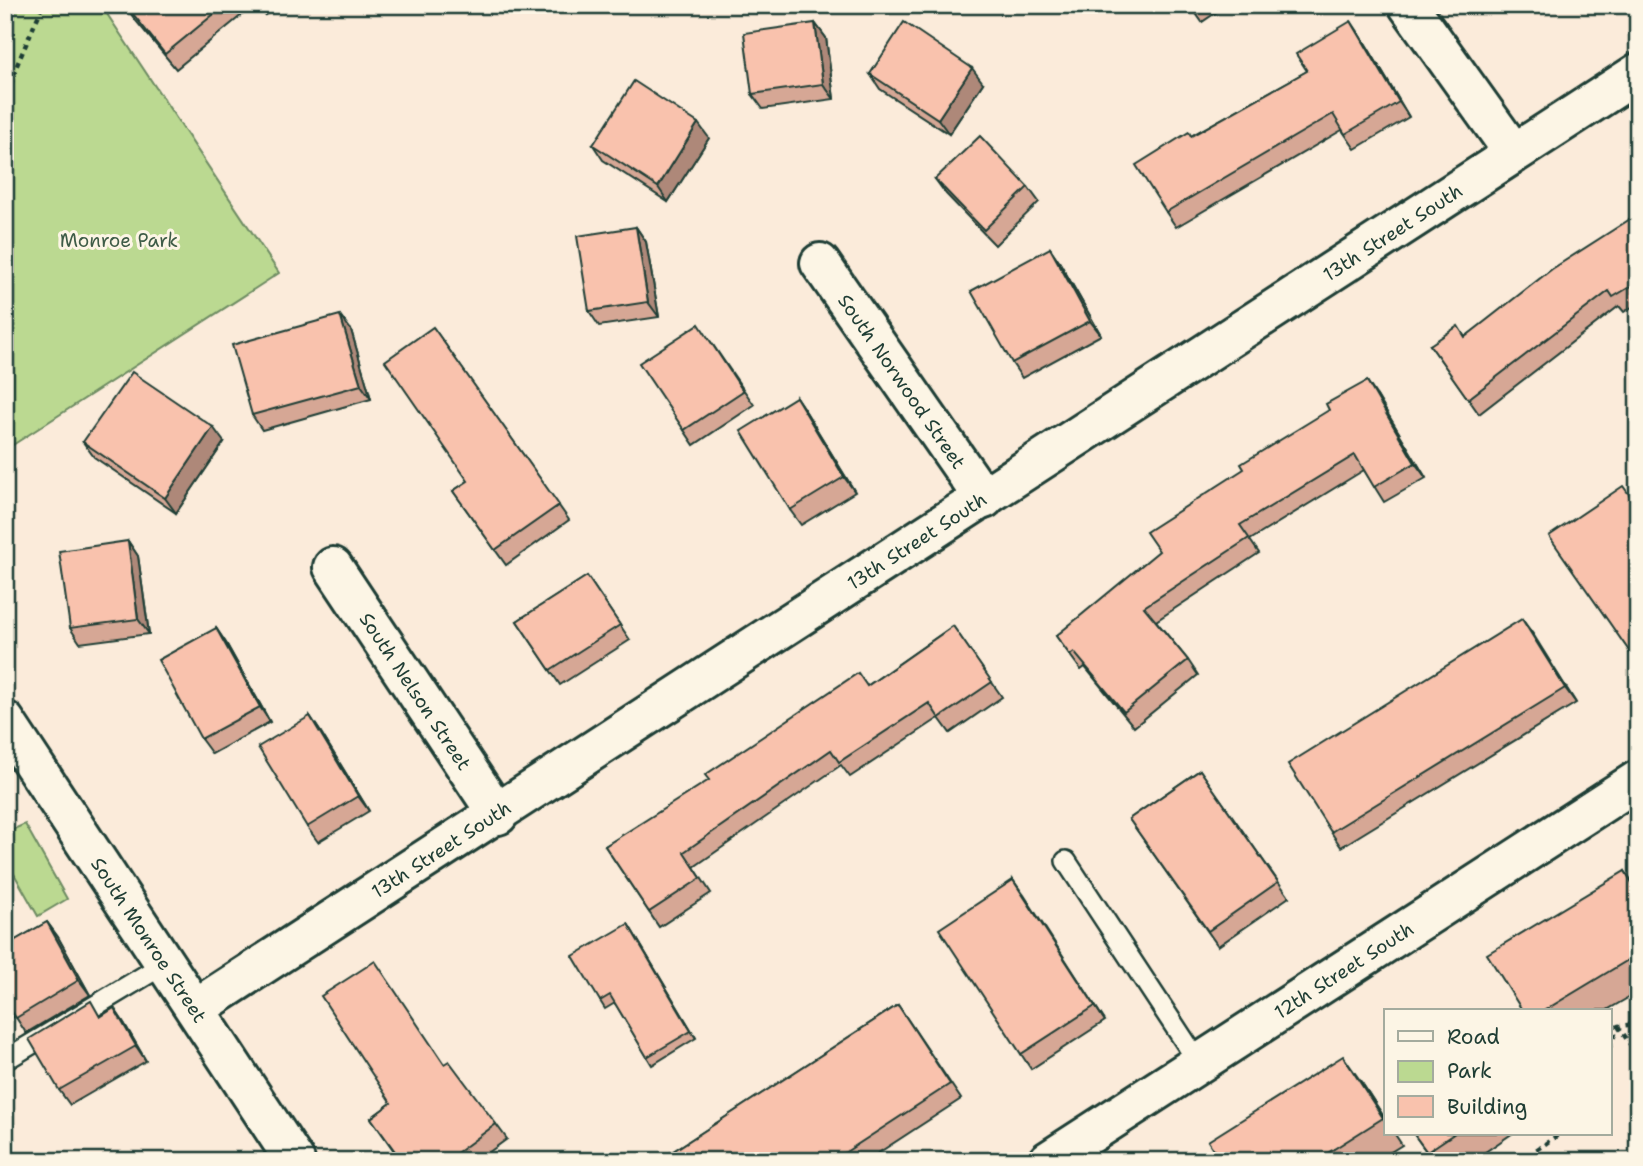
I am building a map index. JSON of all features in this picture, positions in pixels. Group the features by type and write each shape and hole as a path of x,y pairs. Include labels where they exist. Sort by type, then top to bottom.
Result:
{"street":[{"path":"1408,5 1513,152"},
{"name":"13th Street South","path":"196,1008 498,815 1638,73"},
{"name":"South Norwood Street","path":"820,263 984,499"},
{"name":"South Nelson Street","path":"333,568 498,815"},
{"name":"South Monroe Street","path":"5,721 295,1161"},
{"name":"12th Street South","path":"1048,1161 1638,780"}],"lane":[{"path":"1066,861 1199,1063"},
{"path":"5,1060 166,963"}],"path":[{"path":"5,104 17,65 43,5"},
{"path":"1618,1026 1638,1024"},
{"path":"1612,1042 1618,1026"},
{"path":"1618,1026 1638,1056"},
{"path":"1520,1161 1560,1134"}],"green space":[{"name":"Monroe Park","path":"5,5 101,5 279,273 5,450"},
{"path":"25,824 67,899 38,916 5,858 5,833"}],"building":[{"path":"126,5 225,5 165,54"},
{"path":"1351,21 1399,102 1345,134 1333,114 1166,212 1136,165 1189,132 1191,136 1307,71 1296,54"},
{"path":"904,22 972,68 938,119 870,74"},
{"path":"815,23 823,84 752,94 744,33"},
{"path":"634,81 698,123 658,187 593,145"},
{"path":"980,136 1028,187 984,230 935,179"},
{"path":"1638,214 1638,282 1613,297 1609,291 1468,399 1430,345 1458,326 1465,337 1552,269"},
{"path":"636,227 648,302 589,311 577,236"},
{"path":"1050,248 1090,321 1012,363 971,291"},
{"path":"340,315 361,385 252,415 232,345"},
{"path":"699,324 743,391 684,430 639,363"},
{"path":"433,327 559,505 495,550 453,491 468,481 385,361"},
{"path":"132,372 213,427 165,498 83,442"},
{"path":"1367,381 1415,463 1374,487 1355,455 1240,525 1249,538 1144,607 1188,660 1124,712 1074,652 1070,655 1056,636 1159,551 1146,532 1244,469 1241,464 1329,410 1326,404"},
{"path":"796,397 844,477 790,510 741,431"},
{"path":"1623,486 1638,507 1638,655 1634,658 1549,536"},
{"path":"128,541 138,619 70,628 59,551"},
{"path":"587,576 620,625 550,670 517,621"},
{"path":"1522,619 1565,688 1331,832 1288,764"},
{"path":"953,626 992,682 939,718 929,703 839,762 831,750 684,852 701,878 649,912 605,846 709,780 705,775 858,673 867,686"},
{"path":"216,628 260,707 201,739 158,660"},
{"path":"310,716 358,796 307,827 258,747"},
{"path":"1200,770 1278,882 1208,931 1129,819"},
{"path":"1625,871 1638,893 1638,954 1547,1009 1521,1009 1487,954"},
{"path":"1013,880 1095,1006 1021,1054 939,929"},
{"path":"47,922 79,980 16,1018 5,1001 5,946"},
{"path":"628,924 691,1031 647,1057 610,995 600,1001 573,956"},
{"path":"375,961 444,1064 449,1061 496,1124 446,1161 402,1161 371,1118 391,1103 321,996"},
{"path":"91,1001 100,1017 114,1008 136,1046 59,1090 29,1039"},
{"path":"898,1005 950,1084 832,1161 658,1161"},
{"path":"1343,1056 1383,1118 1315,1161 1221,1161 1208,1141"},
{"path":"1414,1134 1454,1134 1427,1152"}]}
